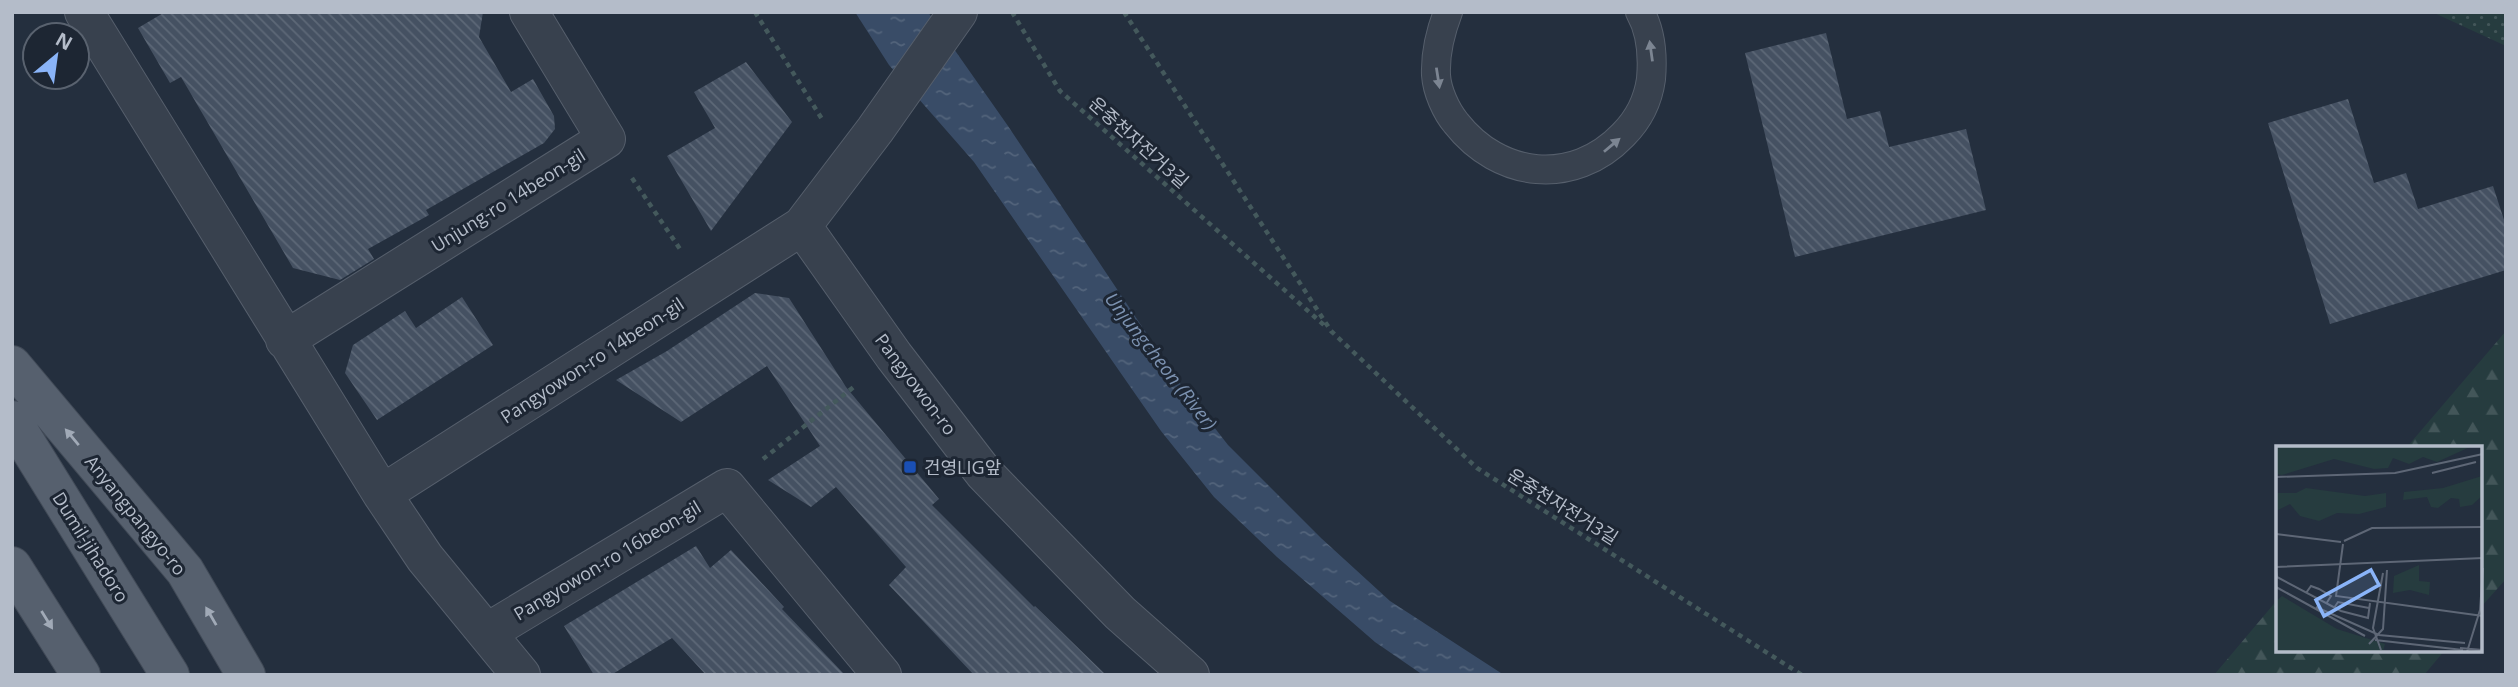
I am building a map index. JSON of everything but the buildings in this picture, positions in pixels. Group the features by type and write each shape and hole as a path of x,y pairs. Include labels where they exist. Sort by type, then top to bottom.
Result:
{"main road":[{"name":"Anyangpangyo-ro","path":"12,366 184,571 246,675"},
{"name":"Dumil-jihadoro","path":"12,420 170,675"},
{"path":"12,566 81,675"}],"street":[{"path":"85,12 382,494 425,558 521,675"},
{"name":"Unjung-ro 14beon-gil","path":"285,340 606,139 529,12"},
{"path":"802,226 875,130 958,12"},
{"name":"Pangyowon-ro 14beon-gil","path":"382,494 802,226"},
{"name":"Pangyowon-ro","path":"802,226 894,356 984,473 1120,613 1190,675"},
{"path":"727,488 882,675"},
{"name":"Pangyowon-ro 16beon-gil","path":"488,632 727,488"}],"lane":[{"path":"1448,12 1438,39 1436,77 1448,113 1471,142 1502,162 1539,170 1576,166 1609,149 1635,123 1649,91 1653,57 1646,23 1640,12"}],"path":[{"path":"755,12 849,161"},
{"name":"운중천자전거3길","path":"1012,12 1060,91 1331,331 1477,468 1802,675"},
{"name":"운중천자전거3길","path":"1124,12 1331,331"},
{"path":"606,139 706,287"},
{"path":"727,488 894,356"}],"green space":[{"path":"2432,12 2506,12 2506,46"},
{"path":"2506,331 2506,579 2483,605 2483,446 2408,446"},
{"path":"2276,601 2276,652 2443,652 2424,675 2214,675"}],"water":[{"name":"Unjungcheon (River)","path":"855,12 928,12 1008,126 1179,382 1228,445 1321,538 1390,601 1504,675 1423,675 1375,642 1277,557 1214,497 1161,431 974,162 889,65"}],"place":[{"name":"건영LIG앞","path":"910,467"}]}
